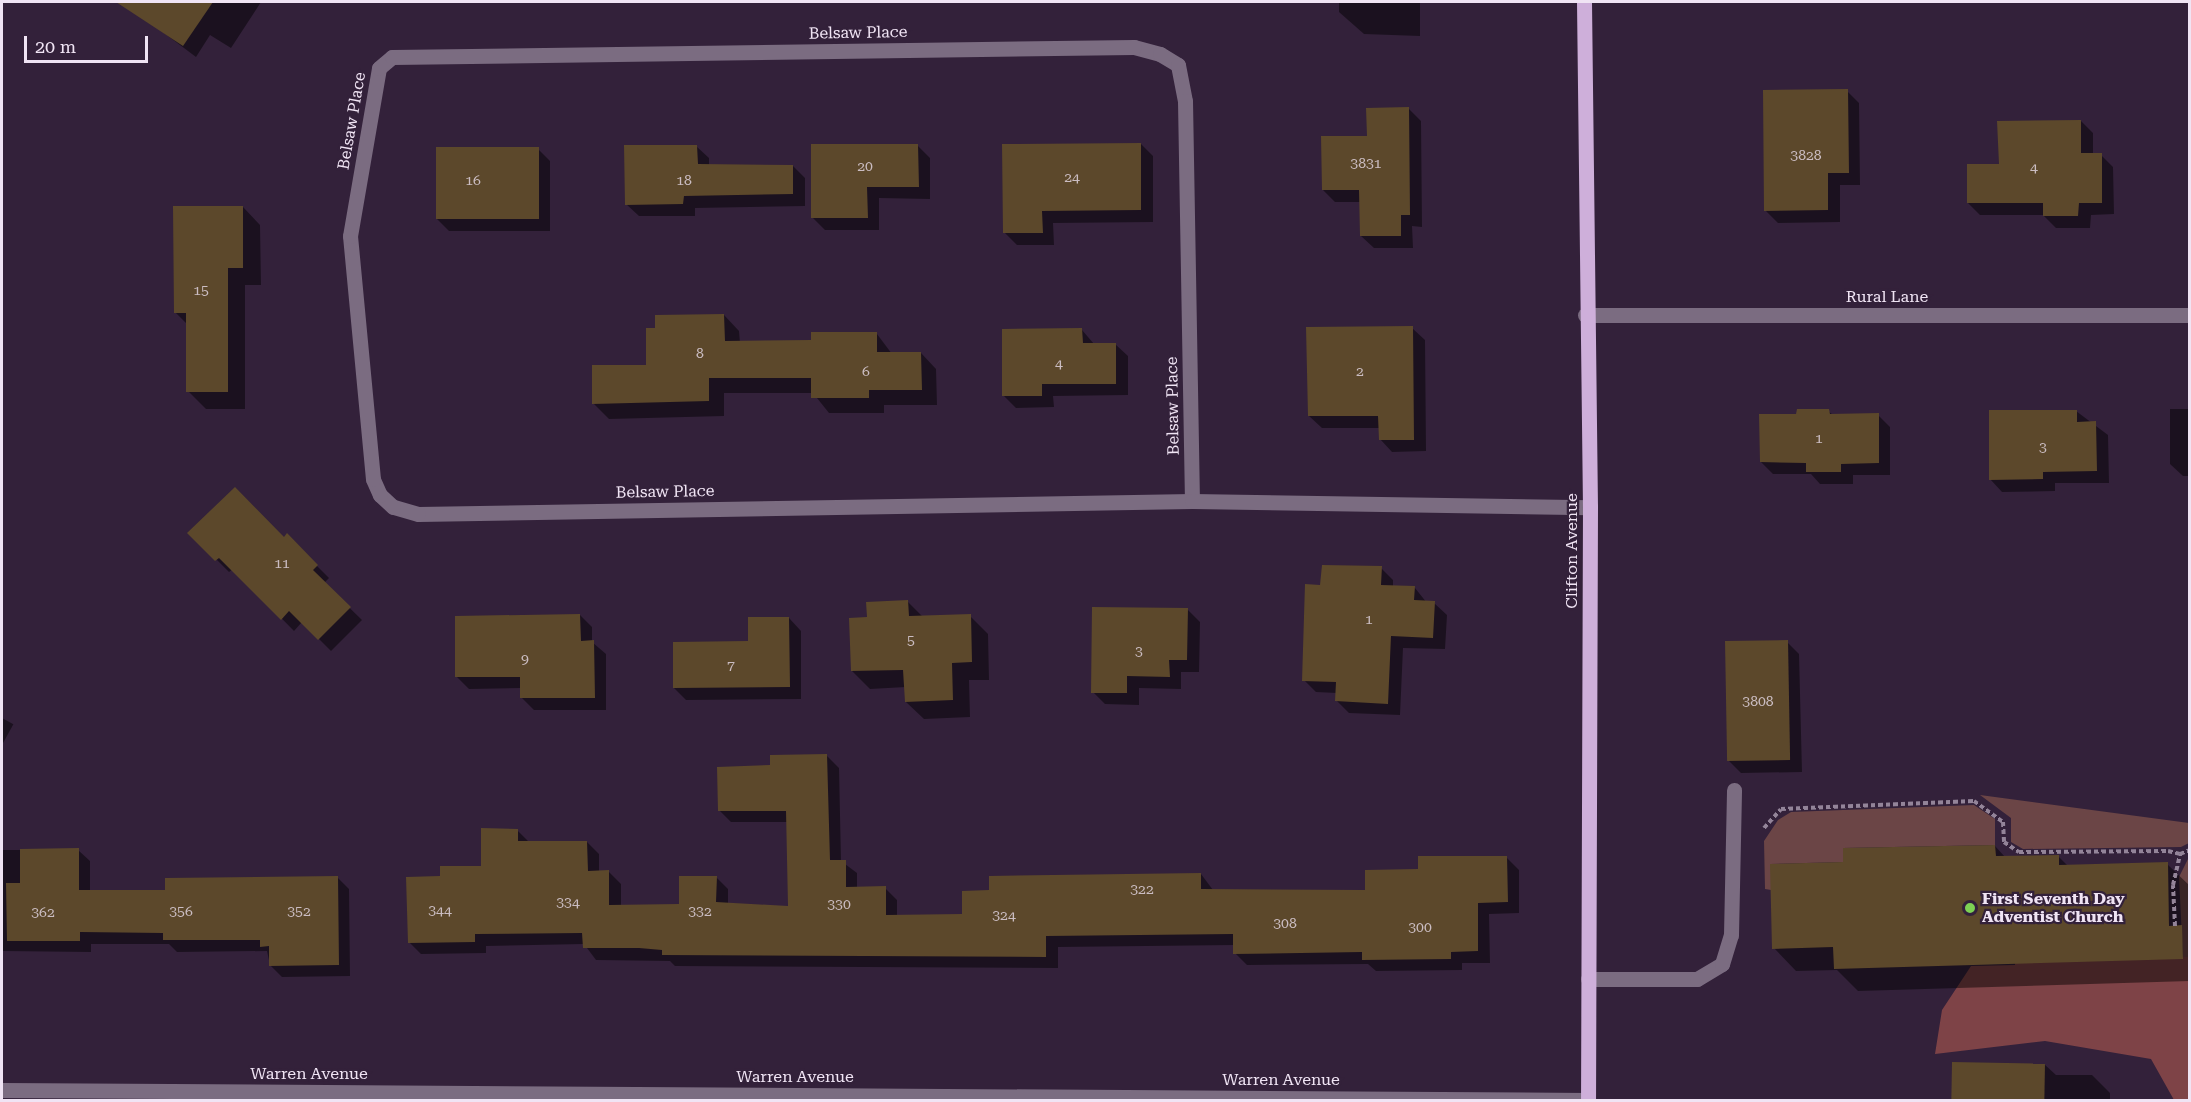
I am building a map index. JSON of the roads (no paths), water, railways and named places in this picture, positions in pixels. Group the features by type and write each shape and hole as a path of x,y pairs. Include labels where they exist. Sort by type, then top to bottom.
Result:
{"main road":[{"name":"Clifton Avenue","path":"1584,2 1585,315 1590,507 1588,1100"}],"street":[{"name":"Belsaw Place","path":"1192,501 1185,101 1178,65 1160,54 1134,47 392,57 379,68 350,236 374,478 380,495 393,507 418,514 1192,501 1590,507"},
{"name":"Rural Lane","path":"1585,315 2190,315"},
{"path":"1588,979 1697,980 1722,964 1731,935 1734,790"},
{"name":"Warren Avenue","path":"2,1090 1588,1100"}],"place":[{"name":"First Seventh Day Adventist Church","path":"1970,908"}]}
